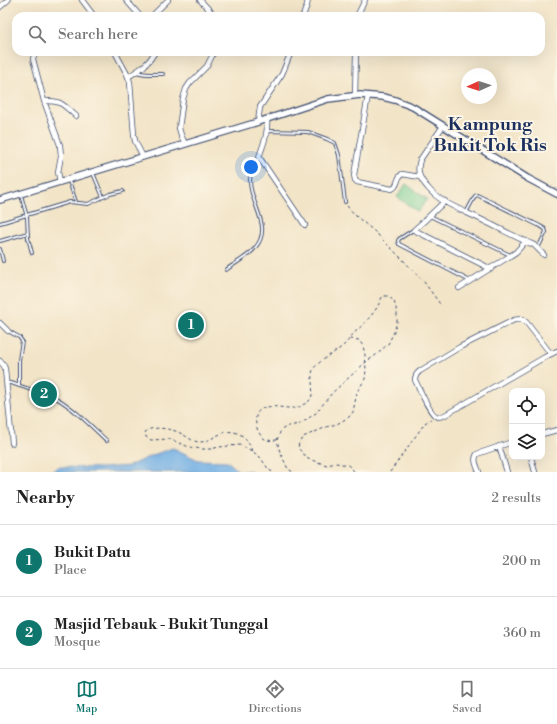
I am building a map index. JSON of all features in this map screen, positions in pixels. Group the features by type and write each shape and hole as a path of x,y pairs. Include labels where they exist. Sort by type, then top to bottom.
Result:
{"street":[{"path":"0,7 8,0"},
{"path":"82,0 91,12"},
{"path":"126,0 136,12"},
{"path":"156,12 168,0"},
{"path":"200,0 211,12"},
{"path":"305,12 308,0"},
{"path":"359,12 365,0"},
{"path":"34,56 33,60 44,101 60,144 61,156 58,172 60,182"},
{"path":"117,56 128,77 131,87 131,107 135,141 143,157"},
{"path":"128,77 147,64 153,56"},
{"path":"185,144 179,128 185,93 190,83 207,66 212,56"},
{"path":"258,122 260,107 282,74 289,56"},
{"path":"355,96 356,56"},
{"path":"0,200 258,122 328,99 355,96 383,97 413,107 528,178 557,194"},
{"path":"368,96 354,175 355,180 364,184 392,190 396,187 399,176 402,174 420,176"},
{"path":"44,101 58,102 66,106 76,116"},
{"path":"267,119 267,137 259,157 305,225"},
{"path":"443,126 420,160 418,168 420,176 428,189 445,201 534,245 544,255"},
{"path":"445,201 414,230 491,269"},
{"path":"459,288 511,256 526,241"},
{"path":"551,354 526,322 522,319 514,320 460,347 420,371 415,377 415,380 431,412 435,416 440,417 557,351"},
{"path":"0,323 8,331"},
{"path":"0,361 5,369 12,443"},
{"path":"545,433 557,430"},
{"path":"479,472 475,460 477,454 509,443"},
{"path":"499,446 507,472"},
{"path":"532,460 535,472"}],"lane":[{"path":"136,72 143,74 163,74"},
{"path":"267,131 308,132 327,138 335,143 339,156 344,202"},
{"path":"226,270 257,247 261,239 261,218 254,201 250,183 251,174 259,157"},
{"path":"93,172 103,198"},
{"path":"69,179 76,202"},
{"path":"0,223 70,202 88,204 110,194 123,191"},
{"path":"21,194 32,253"},
{"path":"466,212 476,195 494,203 545,229 545,235 538,248"},
{"path":"430,216 484,241 511,256"},
{"path":"414,230 399,239 399,244 471,281"},
{"path":"0,241 28,232"},
{"path":"0,249 3,261"},
{"path":"8,331 19,337 22,341 19,360 19,386"},
{"path":"6,383 11,383 56,398 107,441"}],"path":[{"path":"344,202 357,218 374,231 424,282 440,304"},
{"path":"277,440 268,440 257,430 257,412 262,408 273,406 288,408 299,407 309,402 312,396 312,375 314,368 345,344 365,324 378,307 383,296 388,296 394,301 397,312 397,322 388,344 332,393 316,413 300,424 288,426 281,430 277,440 280,452 288,469 293,472"},
{"path":"349,339 359,340 363,346 366,362 365,379 357,392 353,412 349,417 337,424 303,437 299,442 298,448 308,459 327,464 336,463 348,465 355,472"},
{"path":"390,472 425,423 435,416"},
{"path":"252,451 247,440 238,433 230,431 221,433 207,442 191,440 173,429 150,429 145,432 146,437 151,440 169,439 189,447 201,449 240,445 260,457 269,470 273,472"}],"green space":[{"path":"406,184 427,199 418,212 397,197"}],"water":[{"path":"173,448 198,460 227,461 240,472 51,472 58,467 102,468 129,466"},
{"path":"250,470 251,472 240,472"}],"place":[{"name":"Bukit Datu","path":"191,325"},
{"name":"Masjid Tebauk - Bukit Tunggal","path":"44,394"}],"district":[{"name":"Kampung Bukit Tok Ris","path":"490,134"}]}
